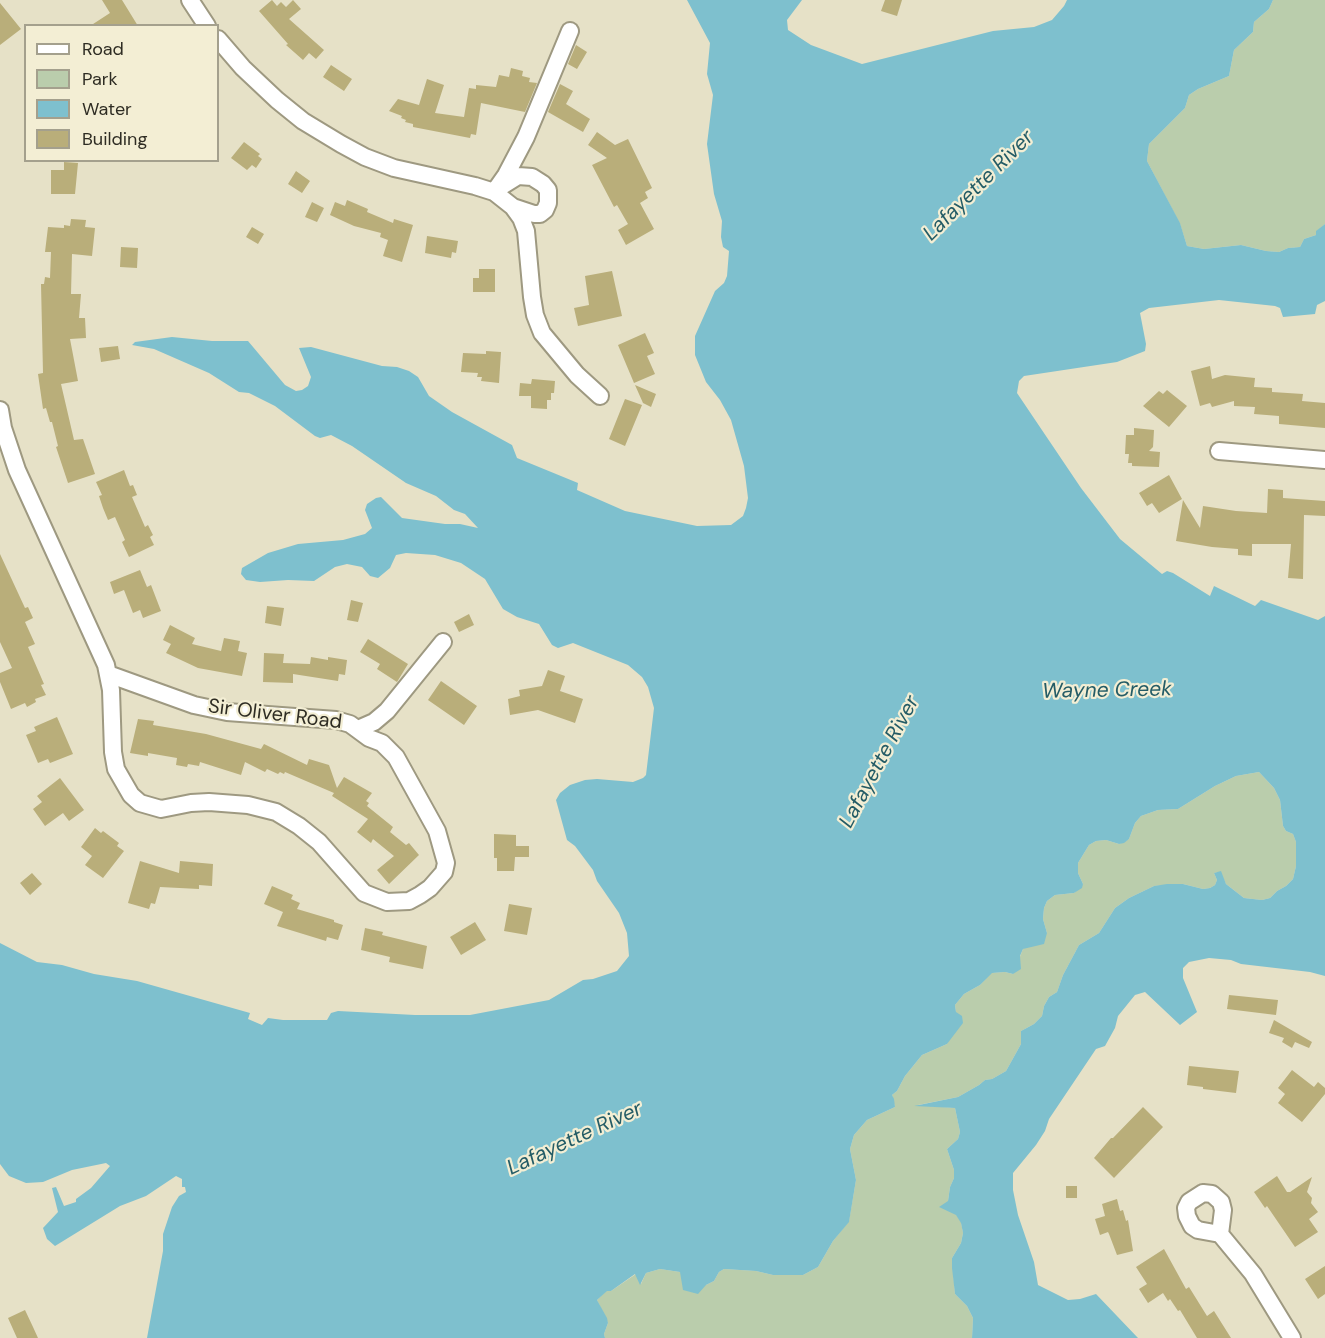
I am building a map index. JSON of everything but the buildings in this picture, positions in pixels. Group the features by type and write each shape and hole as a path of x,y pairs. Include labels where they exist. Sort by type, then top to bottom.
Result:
{"street":[{"path":"190,0 206,24"},
{"path":"494,192 507,175 526,137 570,31"},
{"path":"219,40 243,68 277,100 303,121 341,144 365,157 394,168 494,192 513,207 526,231 532,297 535,315 542,333 577,375 600,396"},
{"path":"494,192 518,176 532,177 548,190 548,203 540,214 513,207"},
{"name":"Sir Oliver Road","path":"0,410 3,428 17,470 108,674 116,769 123,784 140,803 161,809 209,802 248,805 276,812 299,825 319,842 364,892 387,902 409,901 430,888 444,872 446,862 437,831 396,757 382,743 369,738 350,724 336,720 227,712 194,705 108,674"},
{"path":"1219,451 1325,460"},
{"path":"358,729 374,722 387,711 443,642"},
{"path":"1220,1234 1253,1274 1292,1338"}],"green space":[{"path":"1273,0 1325,0 1325,224 1316,235 1304,239 1300,247 1288,248 1279,252 1241,245 1204,249 1187,246 1180,224 1147,161 1149,144 1185,108 1189,95 1229,76 1234,50 1253,32 1254,22 1269,9"},
{"path":"1259,772 1274,788 1280,800 1283,826 1286,831 1293,834 1296,842 1296,866 1293,879 1286,886 1270,898 1262,900 1244,898 1226,884 1220,872 1214,873 1217,880 1210,888 1203,889 1183,884 1154,886 1129,898 1115,908 1099,933 1079,945 1057,992 1049,997 1044,1006 1042,1016 1034,1024 1021,1031 1021,1044 1006,1071 992,1079 985,1080 958,1097 918,1105 955,1108 960,1132 958,1139 947,1149 954,1170 948,1201 961,1222 963,1233 961,1243 952,1258 955,1294 967,1306 973,1318 972,1338 605,1338 608,1323 597,1300 607,1290 611,1291 636,1274 641,1284 646,1273 660,1269 680,1272 706,1285 714,1281 719,1272 724,1269 756,1271 773,1275 803,1275 818,1267 833,1241 849,1221 856,1180 850,1149 854,1135 867,1120 895,1107 892,1095 922,1055 947,1044 956,1012 955,1005 964,994 980,985 991,973 1013,974 1023,949 1047,933 1043,919 1047,901 1055,895 1074,893 1083,884 1078,873 1078,863 1089,845 1096,841 1106,840 1119,844 1129,839 1135,823 1141,816 1158,810 1178,809 1236,776"}],"water":[{"path":"687,0 802,0 787,20 788,30 811,45 862,64 993,31 1034,27 1052,20 1067,0 1273,0 1269,9 1254,22 1253,32 1234,50 1229,76 1189,95 1185,108 1149,144 1147,161 1180,223 1187,246 1204,249 1241,245 1279,252 1288,248 1300,247 1304,239 1316,235 1316,231 1325,224 1325,301 1317,305 1315,314 1283,317 1280,308 1275,306 1219,300 1149,308 1140,313 1146,344 1145,351 1117,362 1024,376 1019,381 1017,393 1081,488 1120,539 1162,574 1167,571 1173,573 1210,596 1214,586 1255,606 1261,600 1318,620 1325,616 1325,976 1310,972 1241,964 1231,960 1209,958 1189,962 1183,968 1183,978 1197,1012 1180,1025 1145,992 1135,995 1118,1016 1115,1028 1105,1046 1096,1049 1049,1119 1036,1145 1013,1173 1013,1190 1018,1215 1034,1262 1038,1285 1068,1300 1096,1294 1138,1338 972,1338 973,1318 967,1306 955,1294 952,1268 952,1258 961,1243 963,1233 961,1223 956,1215 939,1207 948,1201 954,1178 954,1170 947,1149 958,1139 960,1132 955,1108 914,1106 958,1097 985,1080 992,1079 1006,1071 1021,1044 1021,1031 1034,1024 1042,1016 1044,1006 1049,997 1057,992 1079,945 1099,933 1115,908 1129,898 1154,886 1167,884 1210,888 1217,880 1214,873 1221,871 1226,884 1244,898 1262,900 1270,898 1286,886 1293,879 1296,866 1296,842 1293,834 1286,831 1283,826 1280,800 1274,788 1259,772 1236,776 1178,809 1158,810 1141,816 1135,823 1129,839 1124,843 1119,844 1106,840 1096,841 1089,845 1078,863 1082,888 1074,893 1055,895 1047,901 1043,919 1047,933 1044,944 1023,949 1020,956 1021,969 1013,974 992,973 980,985 964,994 955,1005 956,1012 962,1016 963,1023 947,1044 922,1055 892,1095 895,1107 867,1120 854,1135 850,1149 856,1180 849,1222 833,1241 818,1267 803,1275 773,1275 756,1271 724,1269 698,1294 683,1290 680,1272 660,1269 646,1273 640,1285 635,1274 597,1300 607,1318 605,1338 147,1338 163,1251 163,1234 172,1207 179,1196 186,1192 185,1187 182,1187 182,1179 176,1176 146,1196 120,1206 55,1246 47,1239 43,1228 58,1212 52,1188 56,1187 64,1206 76,1202 76,1199 91,1188 110,1166 106,1163 72,1170 43,1182 26,1183 9,1176 0,1164 0,943 37,962 137,981 250,1013 248,1019 262,1025 268,1018 327,1020 331,1013 338,1011 470,1015 549,1000 583,980 617,971 629,956 627,933 619,913 597,881 593,870 575,846 567,840 556,800 560,793 570,785 585,780 633,782 643,778 646,775 654,708 648,687 642,677 628,665 573,643 558,648 552,645 539,624 517,617 503,609 485,579 461,563 435,555 406,553 396,555 390,568 378,578 370,576 362,567 347,564 335,567 314,581 246,580 241,574 242,568 268,553 298,544 343,540 365,534 372,528 365,510 367,504 376,498 381,497 402,518 478,528 465,514 454,510 436,496 406,483 352,446 331,435 320,438 315,436 275,406 249,393 239,392 209,373 154,349 132,345 135,342 172,337 212,341 248,341 285,385 296,391 308,386 311,377 299,348 311,347 382,366 397,367 418,377 429,396 452,412 512,445 517,458 578,483 577,490 625,511 697,526 731,525 743,516 746,508 748,498 744,466 731,420 720,400 706,382 695,355 695,336 715,291 724,283 727,276 729,251 723,247 722,221 714,194 707,144 713,95 707,74 710,43"}],"water label":[{"name":"Lafayette River","path":"979,186"},
{"name":"Wayne Creek","path":"1107,691"},
{"name":"Lafayette River","path":"880,762"},
{"name":"Lafayette River","path":"575,1139"}]}
